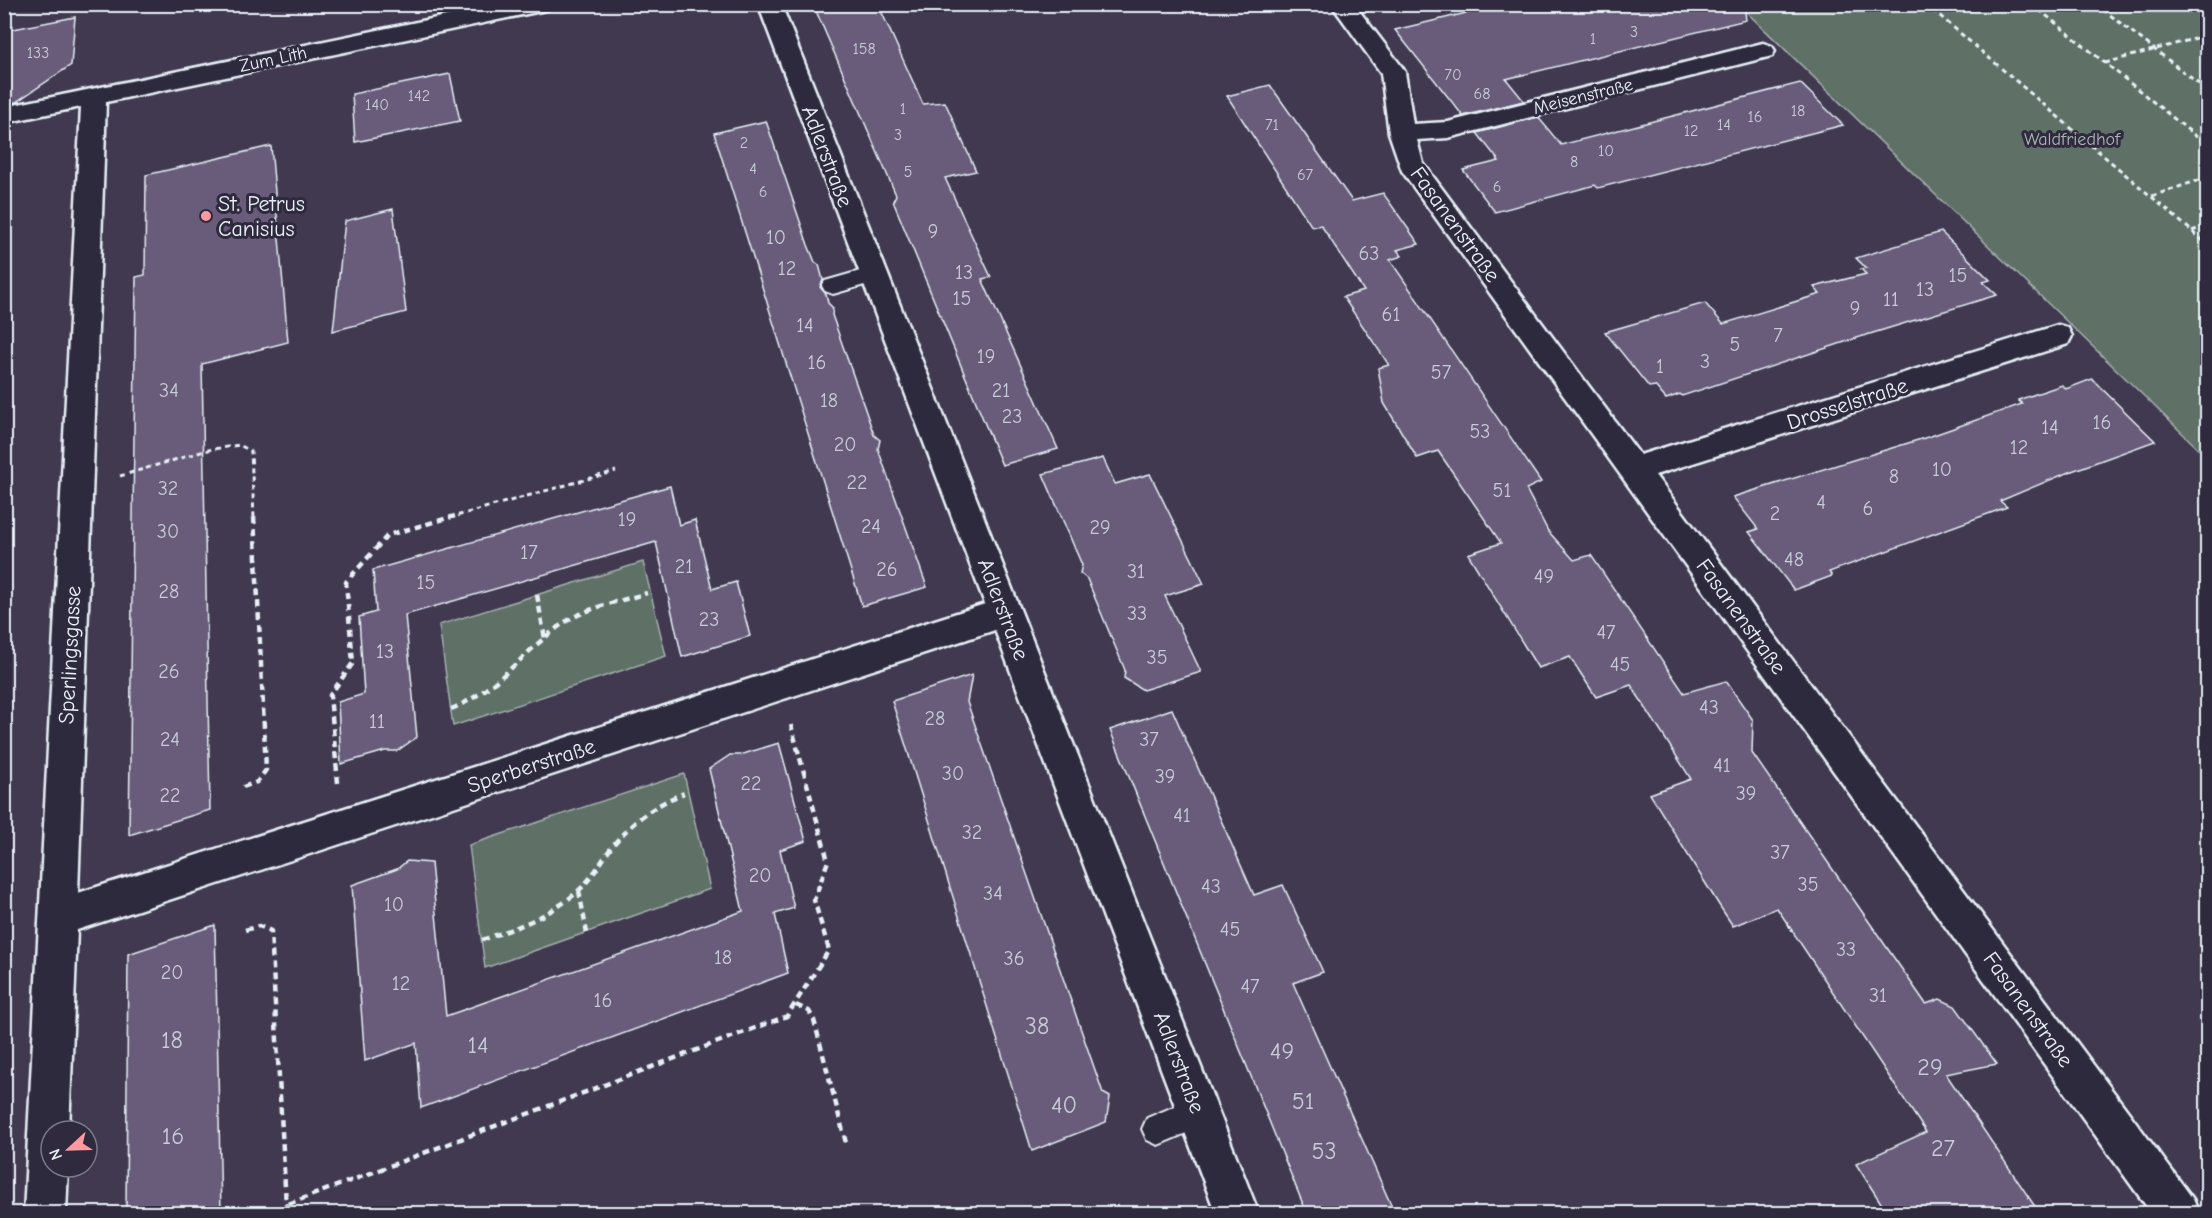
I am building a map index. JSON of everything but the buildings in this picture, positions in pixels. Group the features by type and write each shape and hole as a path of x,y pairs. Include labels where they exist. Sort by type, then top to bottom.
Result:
{"street":[{"name":"Zum Lith","path":"4,114 490,10 541,4"},
{"name":"Adlerstraße","path":"769,4 1238,1214"},
{"name":"Fasanenstraße","path":"1342,4 1393,72 1402,133 1410,165 2178,1214"},
{"name":"Meisenstraße","path":"1402,133 1448,130 1763,51"},
{"name":"Sperlingsgasse","path":"45,1214 94,96"},
{"name":"Drosselstraße","path":"1635,470 2058,336"},
{"name":"Sperberstraße","path":"57,918 1005,612"}],"lane":[{"path":"833,285 874,275"},
{"path":"1158,1129 1199,1112"}],"path":[{"path":"1926,4 2208,245"},
{"path":"2032,4 2208,146"},
{"path":"2096,4 2208,91"},
{"path":"2105,63 2208,35"},
{"path":"2151,196 2208,177"},
{"path":"2192,231 2208,225"},
{"path":"76,489 208,450 239,445 251,450 266,770 257,782 243,787"},
{"path":"342,826 330,695 353,663 346,582 388,536 616,471"},
{"path":"451,709 476,699 562,624 579,615 647,593"},
{"path":"537,595 545,639"},
{"path":"286,1205 787,1016 829,950 814,900 828,861 779,684"},
{"path":"482,940 548,912 579,891 592,878 619,838 650,807 684,793"},
{"path":"579,891 587,933"},
{"path":"245,930 259,926 271,931 286,1214"},
{"path":"796,1005 808,1011 814,1020 846,1143"}],"green space":[{"name":"Waldfriedhof","path":"1739,5 2207,5 2207,457"},
{"path":"643,562 666,656 453,726 439,625"},
{"path":"684,774 710,889 485,968 469,845"}],"place":[{"name":"St. Petrus Canisius","path":"206,216"}]}
